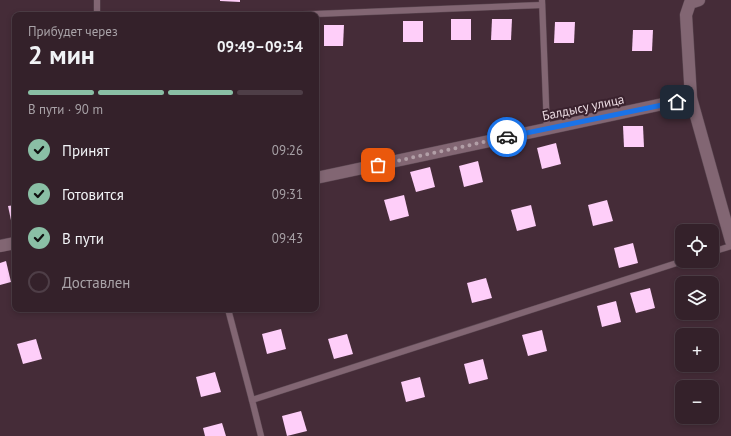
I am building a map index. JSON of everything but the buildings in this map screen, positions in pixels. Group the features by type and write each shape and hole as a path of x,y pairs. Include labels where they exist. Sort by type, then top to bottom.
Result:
{"street":[{"path":"698,0 690,3 686,15 692,98 731,241"},
{"name":"Балдысу улица","path":"319,177 692,98"},
{"path":"0,246 12,244"}],"lane":[{"path":"97,0 97,12"},
{"path":"319,14 542,2 547,129"},
{"path":"719,250 731,246"},
{"path":"252,400 675,264"},
{"path":"229,312 261,436"}],"way so far":[{"path":"378,165 507,137"}],"route":[{"path":"507,137 677,102"}]}
